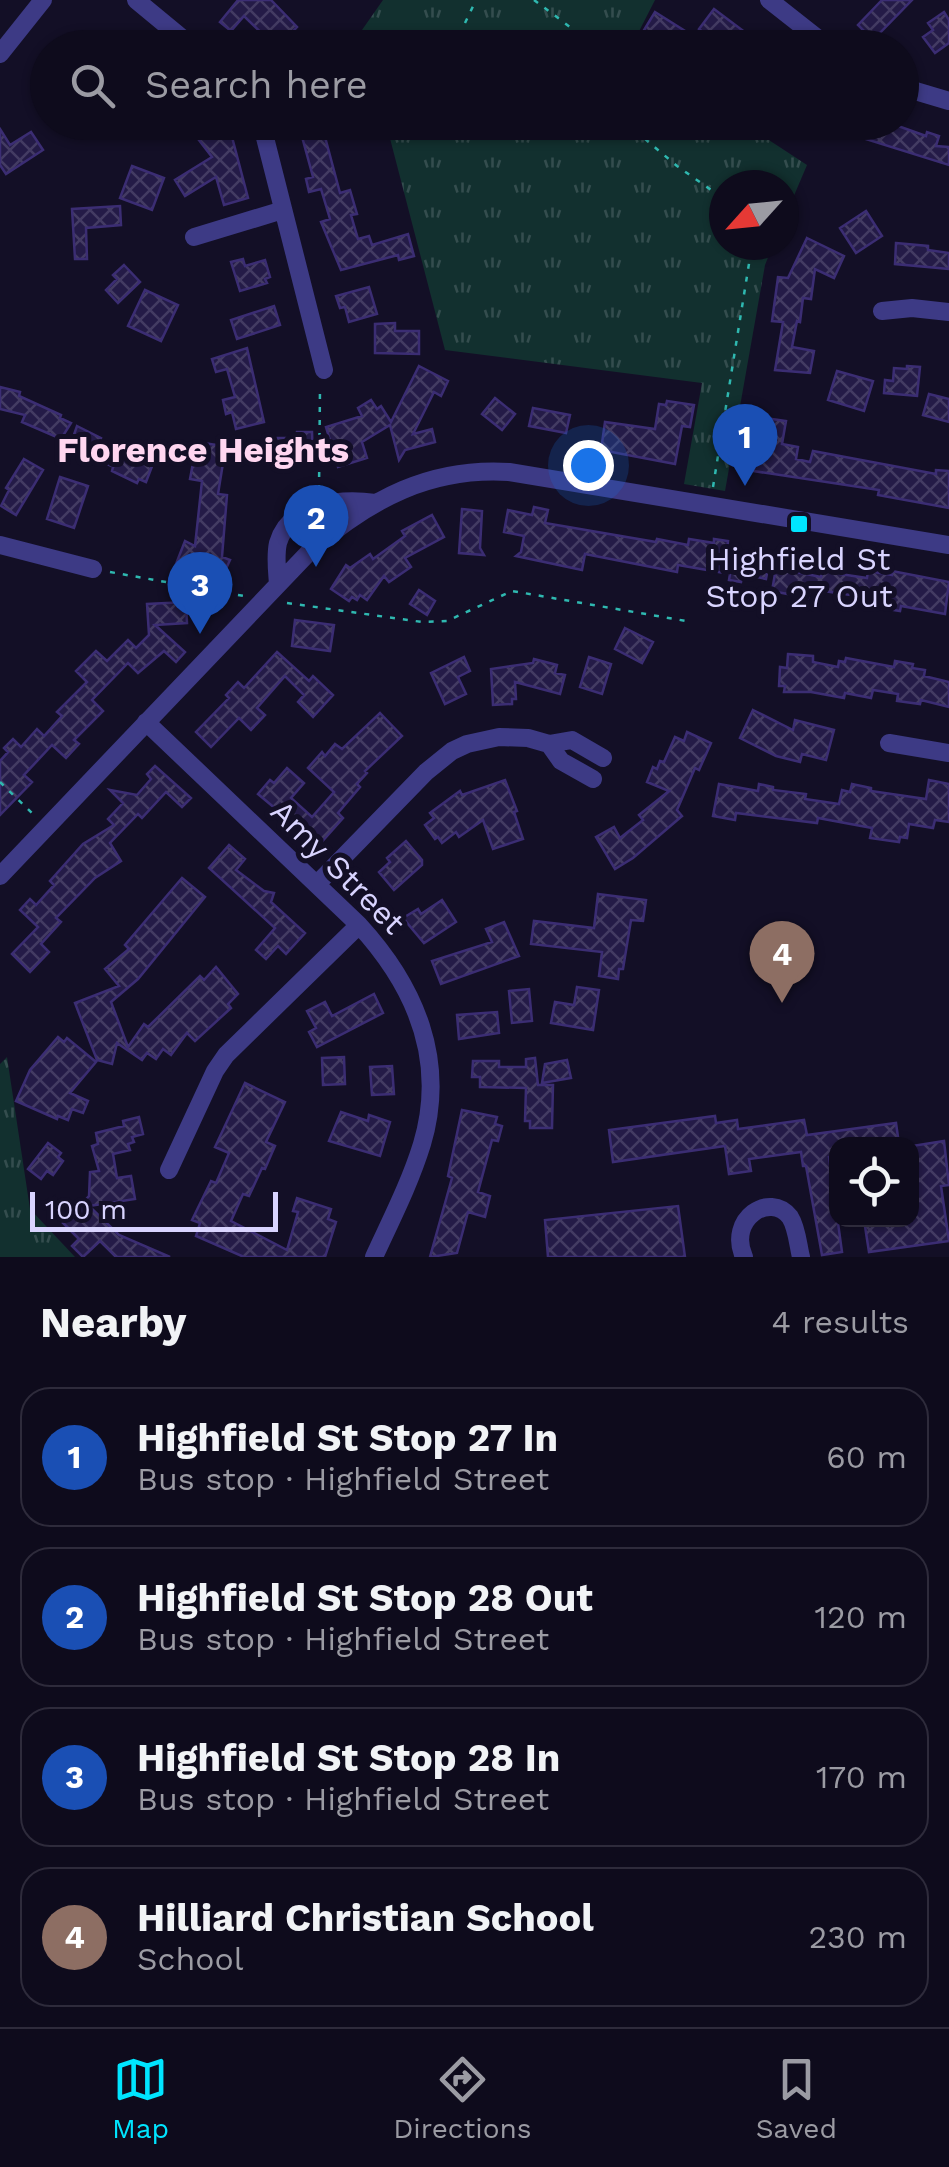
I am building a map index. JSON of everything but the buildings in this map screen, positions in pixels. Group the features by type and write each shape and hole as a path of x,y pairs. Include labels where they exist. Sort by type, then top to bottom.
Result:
{"street":[{"path":"0,54 43,0"},
{"path":"136,0 172,30"},
{"path":"769,0 807,30"},
{"path":"919,92 949,101"},
{"path":"266,140 324,370"},
{"path":"194,237 283,210"},
{"path":"882,311 912,308 949,312"},
{"path":"0,876 262,600 333,531 376,503 444,475 482,470 534,475 949,545"},
{"path":"278,584 279,540 293,521 328,502 348,499 376,503"},
{"path":"0,545 93,569"},
{"name":"Amy Street","path":"146,722 360,925 382,950 410,994 423,1033 430,1094 423,1141 374,1257"},
{"path":"318,884 426,772 452,751 499,737 528,738 549,744 572,740 604,758"},
{"path":"889,742 949,753"},
{"path":"549,744 562,761 593,779"},
{"path":"169,1170 226,1055 360,925"},
{"path":"744,1257 741,1224 760,1210 777,1207 794,1223 802,1257"}],"path":[{"path":"466,23 476,0"},
{"path":"534,0 574,30"},
{"path":"647,140 709,188"},
{"path":"710,503 750,260"},
{"path":"318,479 318,396 324,370"},
{"path":"93,569 262,600 422,622 447,621 512,591 692,622"},
{"path":"0,782 46,828"}],"green space":[{"path":"383,0 655,0 640,30 362,30"},
{"path":"390,140 769,140 807,165 799,184 799,170 709,170 709,260 767,260 725,491 684,484 702,383 445,350"},
{"path":"7,1057 30,1209 75,1257 0,1257 0,1064"}],"place":[{"name":"Highfield St Stop 27 In","path":"745,486"},
{"name":"Highfield St Stop 27 Out","path":"799,524"},
{"name":"Highfield St Stop 28 Out","path":"316,567"},
{"name":"Highfield St Stop 28 In","path":"200,634"},
{"name":"Hilliard Christian School","path":"782,1003"}],"district":[{"name":"Florence Heights","path":"203,450"}]}
